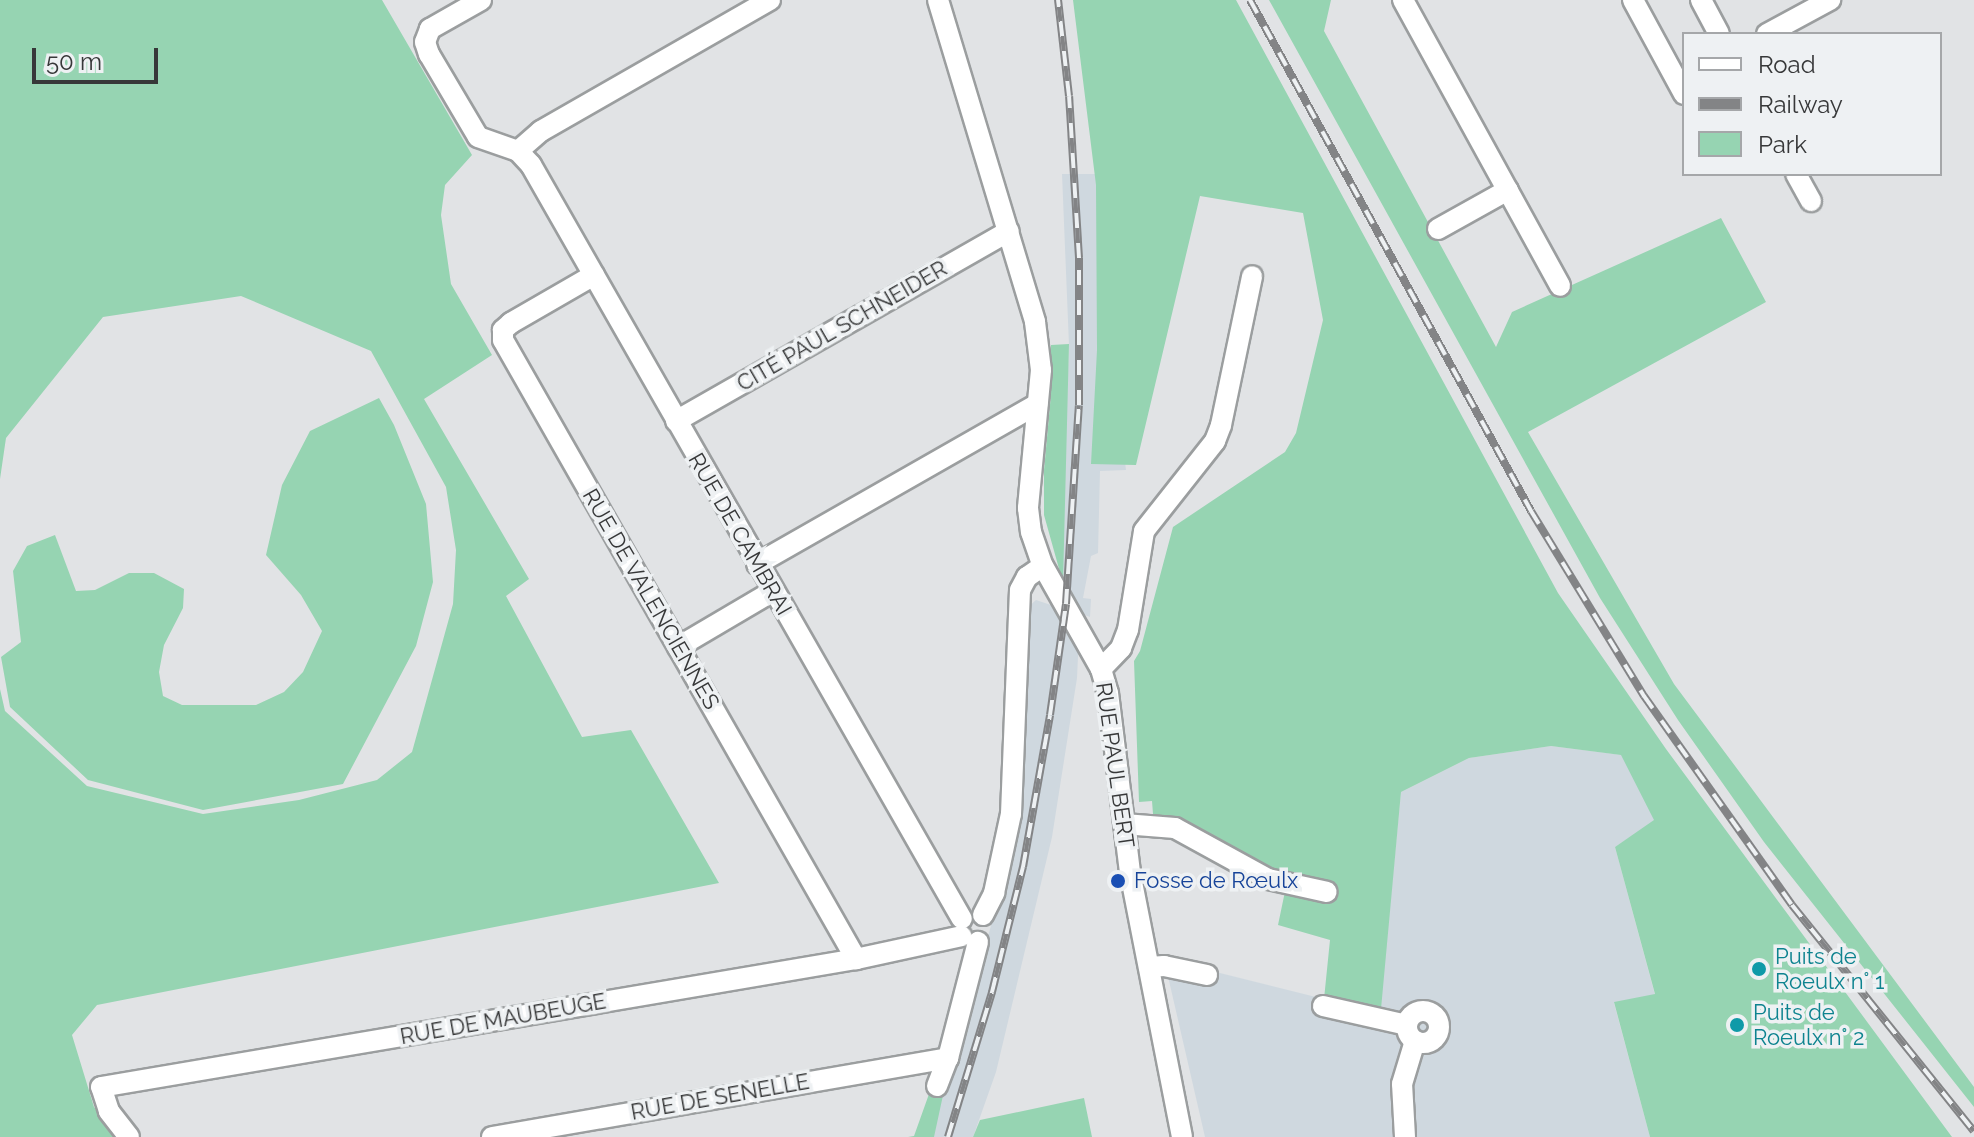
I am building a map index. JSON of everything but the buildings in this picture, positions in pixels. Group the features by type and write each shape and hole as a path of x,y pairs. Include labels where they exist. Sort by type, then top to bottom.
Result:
{"street":[{"path":"481,0 430,29 426,47 478,137 518,151 541,131 769,0"},
{"name":"RUE PAUL BERT","path":"938,0 1038,334 1038,404 1028,508 1031,532 1043,566 1101,669 1111,706 1124,824 1182,1137"},
{"path":"1403,0 1560,286"},
{"path":"1633,0 1682,90"},
{"path":"1701,0 1718,32"},
{"path":"1771,32 1830,0"},
{"name":"RUE DE CAMBRAI","path":"518,151 531,165 967,932"},
{"path":"1797,176 1811,201"},
{"path":"1438,229 1508,190"},
{"name":"CITÉ PAUL SCHNEIDER","path":"676,421 1009,231"},
{"name":"RUE DE VALENCIENNES","path":"594,275 511,323 503,330 503,340 856,959"},
{"path":"1101,669 1121,648 1128,630 1144,531 1209,448 1221,425 1252,276"},
{"path":"757,564 1038,404"},
{"path":"937,1086 948,1058 967,932 989,930 983,915 991,901 1003,862 1011,814 1020,590 1027,577 1043,566"},
{"path":"678,647 773,591"},
{"path":"1124,824 1164,826 1184,831 1268,879 1327,892"},
{"name":"RUE DE MAUBEUGE","path":"129,1137 109,1111 101,1087 856,959 967,932"},
{"path":"1149,967 1164,966 1207,975"},
{"path":"1323,1006 1411,1033 1402,1084 1405,1137"},
{"name":"RUE PAUL BERT","path":"1165,1041 1194,1137"},
{"name":"RUE DE SENELLE","path":"492,1137 948,1058"}],"shaded area":[{"path":"1062,174 1111,174 1118,406 1126,470 1100,471 1098,553 1091,556 1083,598 1091,599 1090,617 1080,613 1077,678 1052,837 996,1072 973,1137 925,1137 957,1046 998,901 1025,610 1036,600 1054,606 1060,568 1069,345"},
{"path":"1551,746 1622,755 1655,821 1615,847 1655,995 1614,1003 1650,1137 1205,1137 1164,959 1324,999 1380,1008 1401,792 1469,758"}],"green space":[{"path":"0,0 382,0 472,155 445,185 441,215 451,284 492,355 424,399 529,579 506,596 582,737 631,730 719,883 97,1005 72,1035 94,1107 118,1137 0,1137 0,689 5,711 87,786 203,814 299,800 377,780 412,752 453,604 456,550 446,487 371,351 241,296 103,317 6,438 0,479"},
{"path":"1073,0 1236,0 1558,593 1666,749 1952,1137 1650,1137 1614,1002 1655,994 1615,847 1654,820 1621,755 1551,746 1469,758 1401,792 1381,1009 1324,999 1330,940 1278,925 1288,877 1153,814 1152,801 1139,802 1134,661 1140,651 1173,527 1285,452 1296,433 1323,320 1303,213 1200,196 1136,465 1091,464 1097,350 1096,185"},
{"path":"1269,0 1331,0 1324,31 1496,347 1512,312 1721,218 1766,302 1528,432 1674,684 1974,1087 1974,1107 1764,842 1678,720 1600,598"},
{"path":"1069,344 1063,583 1044,515 1044,470 1051,394 1051,345"},
{"path":"379,398 394,425 426,504 433,582 416,646 343,784 203,810 88,780 10,707 1,657 21,642 13,571 27,546 55,535 76,591 95,590 129,573 154,573 184,589 183,608 164,645 159,672 163,696 182,705 256,705 284,692 303,672 322,631 301,595 266,555 282,485 310,431"},
{"path":"934,1080 945,1086 934,1137 908,1137 914,1136"},
{"path":"1084,1098 1092,1137 973,1137 980,1120"}],"railway":[{"path":"948,1137 992,992 1023,867 1066,604 1079,405 1079,258 1069,96 1058,0"},
{"path":"1250,0 1531,511 1644,696 1792,905 1974,1131"}],"place":[{"name":"Fosse de Rœulx","path":"1118,881"},
{"name":"Puits de Roeulx n° 1","path":"1759,969"},
{"name":"Puits de Roeulx n° 2","path":"1737,1025"}]}
